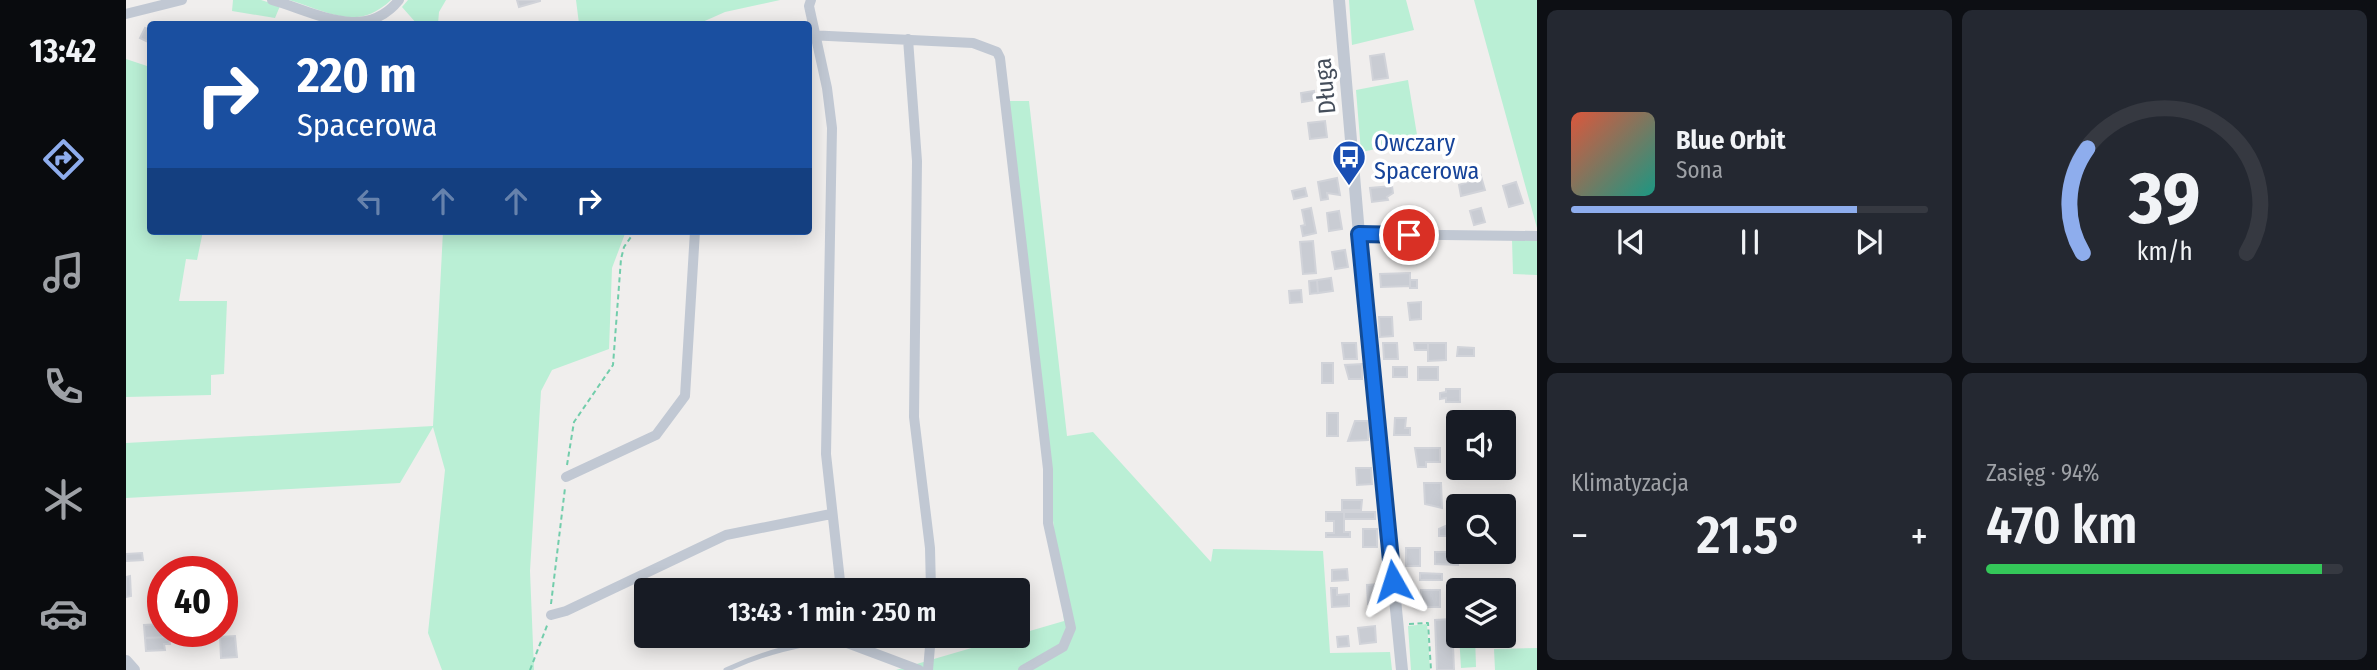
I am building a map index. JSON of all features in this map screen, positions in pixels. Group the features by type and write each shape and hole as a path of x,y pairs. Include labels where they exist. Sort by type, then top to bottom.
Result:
{"street":[{"path":"126,14 183,0"},
{"path":"272,0 340,21"},
{"path":"370,21 390,12 399,0"},
{"path":"811,0 811,21"},
{"name":"Długa","path":"1339,0 1402,670"},
{"path":"839,578 826,454 832,128 827,88 812,34 973,43 997,52 1003,68 1048,469 1048,523 1071,628 1070,638 1063,647 1023,670"},
{"path":"908,39 917,161 914,417 930,548 931,578"},
{"path":"1359,234 1537,236"},
{"path":"566,477 656,435 685,397 695,235"},
{"path":"551,615 566,611 726,536 831,514"},
{"path":"866,648 919,670"},
{"path":"929,670 930,648"},
{"path":"126,661 134,670"}],"lane":[{"path":"726,670 792,648"}],"path":[{"path":"530,670 551,615 574,422 613,365 621,259 624,247 632,235"},
{"path":"1405,625 1427,623 1431,670"}],"green space":[{"path":"233,0 261,0 280,6 275,18 232,11"},
{"path":"289,0 391,0 379,10 355,17 330,14"},
{"path":"408,0 446,0 439,12 438,21 414,21 402,7"},
{"path":"576,0 780,0 725,12 705,21 579,21"},
{"path":"1349,0 1406,0 1414,30 1352,45"},
{"path":"1474,0 1537,0 1537,228"},
{"path":"126,59 147,66 147,235 202,235 197,260 186,259 179,301 227,301 224,374 211,375 211,395 126,397"},
{"path":"1408,80 1418,141 1361,152 1356,90"},
{"path":"1007,101 1029,101 1067,436 1093,432 1211,562 1213,549 1323,551 1330,653 1390,652 1392,670 896,670 971,648 1030,648 1030,631 1064,621"},
{"path":"443,235 624,235 612,268 609,349 552,370 541,391 530,571 534,670 442,670 428,633 445,470 433,427 400,483 126,498 126,443 433,426"},
{"path":"1512,240 1537,240 1537,275 1513,274"},
{"path":"1427,624 1430,670 1411,670 1408,626"},
{"path":"1460,648 1475,648 1476,667 1461,668"},
{"path":"1537,648 1537,670 1495,670 1494,649"}],"building":[{"path":"517,0 540,0 540,1 519,7"},
{"path":"145,28 147,29 147,42 140,38"},
{"path":"1384,54 1388,78 1373,80 1370,56"},
{"path":"1314,91 1315,100 1302,102 1301,93"},
{"path":"1325,121 1327,137 1310,139 1308,123"},
{"path":"1480,173 1485,190 1461,196 1459,185 1468,182 1467,176"},
{"path":"1337,178 1340,195 1327,193 1328,199 1321,200 1318,182"},
{"path":"1516,182 1523,203 1509,207 1503,186"},
{"path":"1392,186 1393,193 1387,197 1388,200 1372,202 1370,188"},
{"path":"1305,188 1307,196 1294,199 1292,191"},
{"path":"1311,208 1316,233 1303,236 1301,226 1305,225 1302,210"},
{"path":"1481,208 1485,222 1474,225 1470,211"},
{"path":"1339,211 1342,229 1329,231 1327,213"},
{"path":"1313,241 1316,273 1303,274 1300,242"},
{"path":"1345,250 1348,267 1335,269 1332,252"},
{"path":"1410,273 1410,286 1381,287 1380,274"},
{"path":"1331,278 1333,291 1318,293 1317,280"},
{"path":"1317,280 1318,293 1310,294 1309,281"},
{"path":"1410,280 1417,280 1417,288 1410,288"},
{"path":"1301,290 1302,302 1290,303 1289,291"},
{"path":"1421,302 1421,319 1410,320 1408,303"},
{"path":"1379,317 1392,317 1393,336 1380,337"},
{"path":"1342,343 1356,343 1357,359 1344,359"},
{"path":"1383,343 1397,343 1398,359 1384,359"},
{"path":"1414,343 1428,343 1428,350 1415,350"},
{"path":"1428,343 1446,343 1446,360 1428,361"},
{"path":"1458,347 1474,348 1474,356 1457,356"},
{"path":"1322,363 1333,363 1333,383 1322,383"},
{"path":"1362,364 1362,379 1349,379 1345,365"},
{"path":"1393,367 1407,367 1407,377 1393,377"},
{"path":"1418,367 1438,367 1438,380 1418,380"},
{"path":"1446,389 1460,389 1460,402 1440,399 1440,393 1446,392"},
{"path":"1327,413 1338,413 1338,436 1327,436"},
{"path":"1395,418 1406,418 1405,428 1410,428 1410,435 1394,435"},
{"path":"1355,421 1368,421 1368,440 1348,441"},
{"path":"1415,448 1440,448 1440,462 1426,462 1426,467 1418,467"},
{"path":"1356,468 1371,468 1372,484 1357,485"},
{"path":"1424,483 1441,483 1442,508 1425,504"},
{"path":"1342,500 1362,500 1361,510 1342,510"},
{"path":"1326,512 1344,512 1344,532 1350,532 1350,537 1326,537 1326,533 1334,533 1334,521 1326,521"},
{"path":"1344,512 1375,512 1375,519 1344,519"},
{"path":"1446,526 1446,536 1439,536 1439,529"},
{"path":"1363,529 1377,529 1377,547 1363,547"},
{"path":"1406,548 1420,548 1420,566 1406,566"},
{"path":"1435,552 1446,552 1446,564 1458,565 1435,564"},
{"path":"142,553 143,560 126,561 126,554"},
{"path":"1347,569 1348,580 1332,581 1332,570"},
{"path":"1420,573 1442,574 1442,580 1420,580"},
{"path":"130,576 131,596 126,597 126,577"},
{"path":"1380,584 1381,603 1368,604 1367,585"},
{"path":"1331,588 1337,588 1337,595 1349,594 1349,606 1332,607"},
{"path":"1421,590 1440,590 1440,607 1421,607"},
{"path":"1446,619 1446,648 1453,648 1454,670 1437,670 1435,620"},
{"path":"144,625 147,625 147,638 145,638"},
{"path":"1375,626 1376,642 1360,644 1358,628"},
{"path":"1348,636 1349,646 1338,647 1337,637"},
{"path":"145,638 147,647 164,647 165,650 146,651"},
{"path":"220,647 236,647 237,657 221,658"}],"place":[{"name":"Owczary Spacerowa","path":"1349,187"}],"route":[{"path":"1393,581 1359,234 1409,235"}]}
